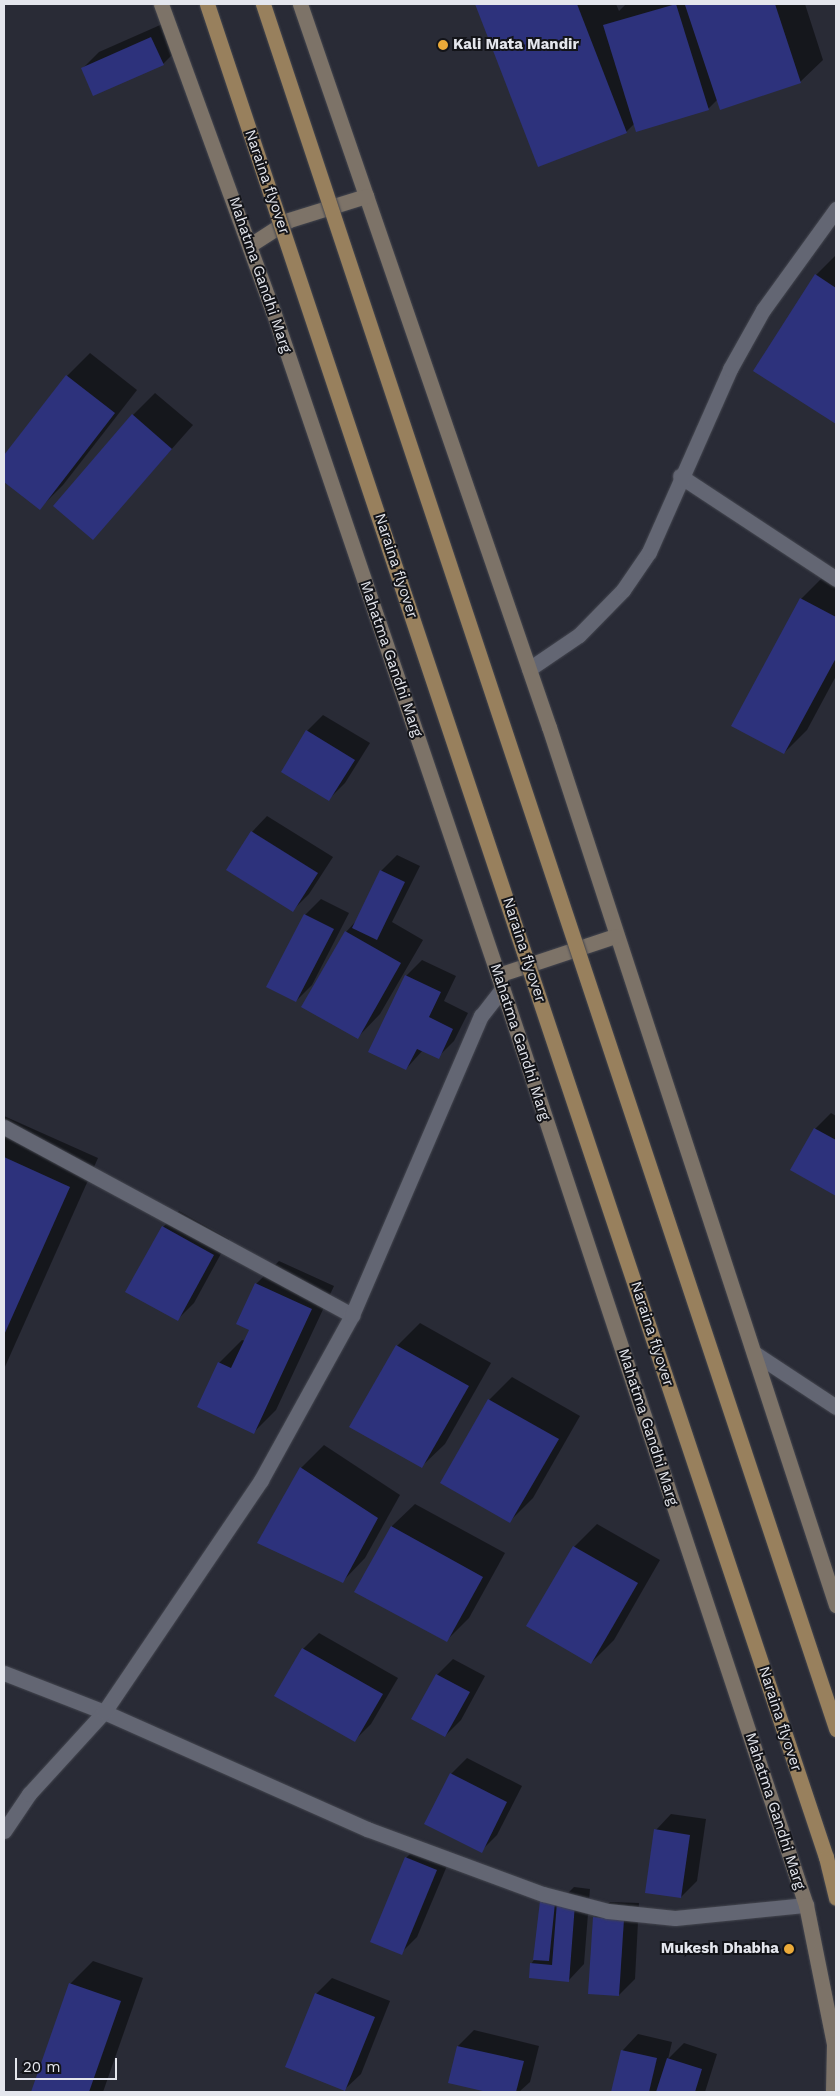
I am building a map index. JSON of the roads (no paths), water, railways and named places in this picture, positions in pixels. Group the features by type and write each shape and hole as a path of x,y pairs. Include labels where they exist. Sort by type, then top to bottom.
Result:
{"main road":[{"name":"Mahatma Gandhi Marg","path":"161,4 250,245 500,982 806,1905 834,2044 833,2092"},
{"name":"Naraina flyover","path":"207,4 820,1838 836,1898"},
{"path":"264,4 836,1729"},
{"path":"300,4 529,669 836,1605"},
{"path":"250,245 289,220 366,196"},
{"path":"500,982 615,936"}],"street":[{"path":"529,669 578,634 623,590 649,552 680,476 730,369 763,310 836,209"},
{"path":"680,476 836,579"},
{"path":"4,1832 29,1794 104,1712 262,1480 352,1315 481,1016 500,982"},
{"path":"4,1127 352,1315"},
{"path":"754,1352 836,1407"},
{"path":"4,1673 104,1712 367,1830 542,1894 608,1911 675,1918 806,1905"}],"place":[{"name":"Kali Mata Mandir","path":"443,45"},
{"name":"Mukesh Dhabha","path":"789,1949"}]}
